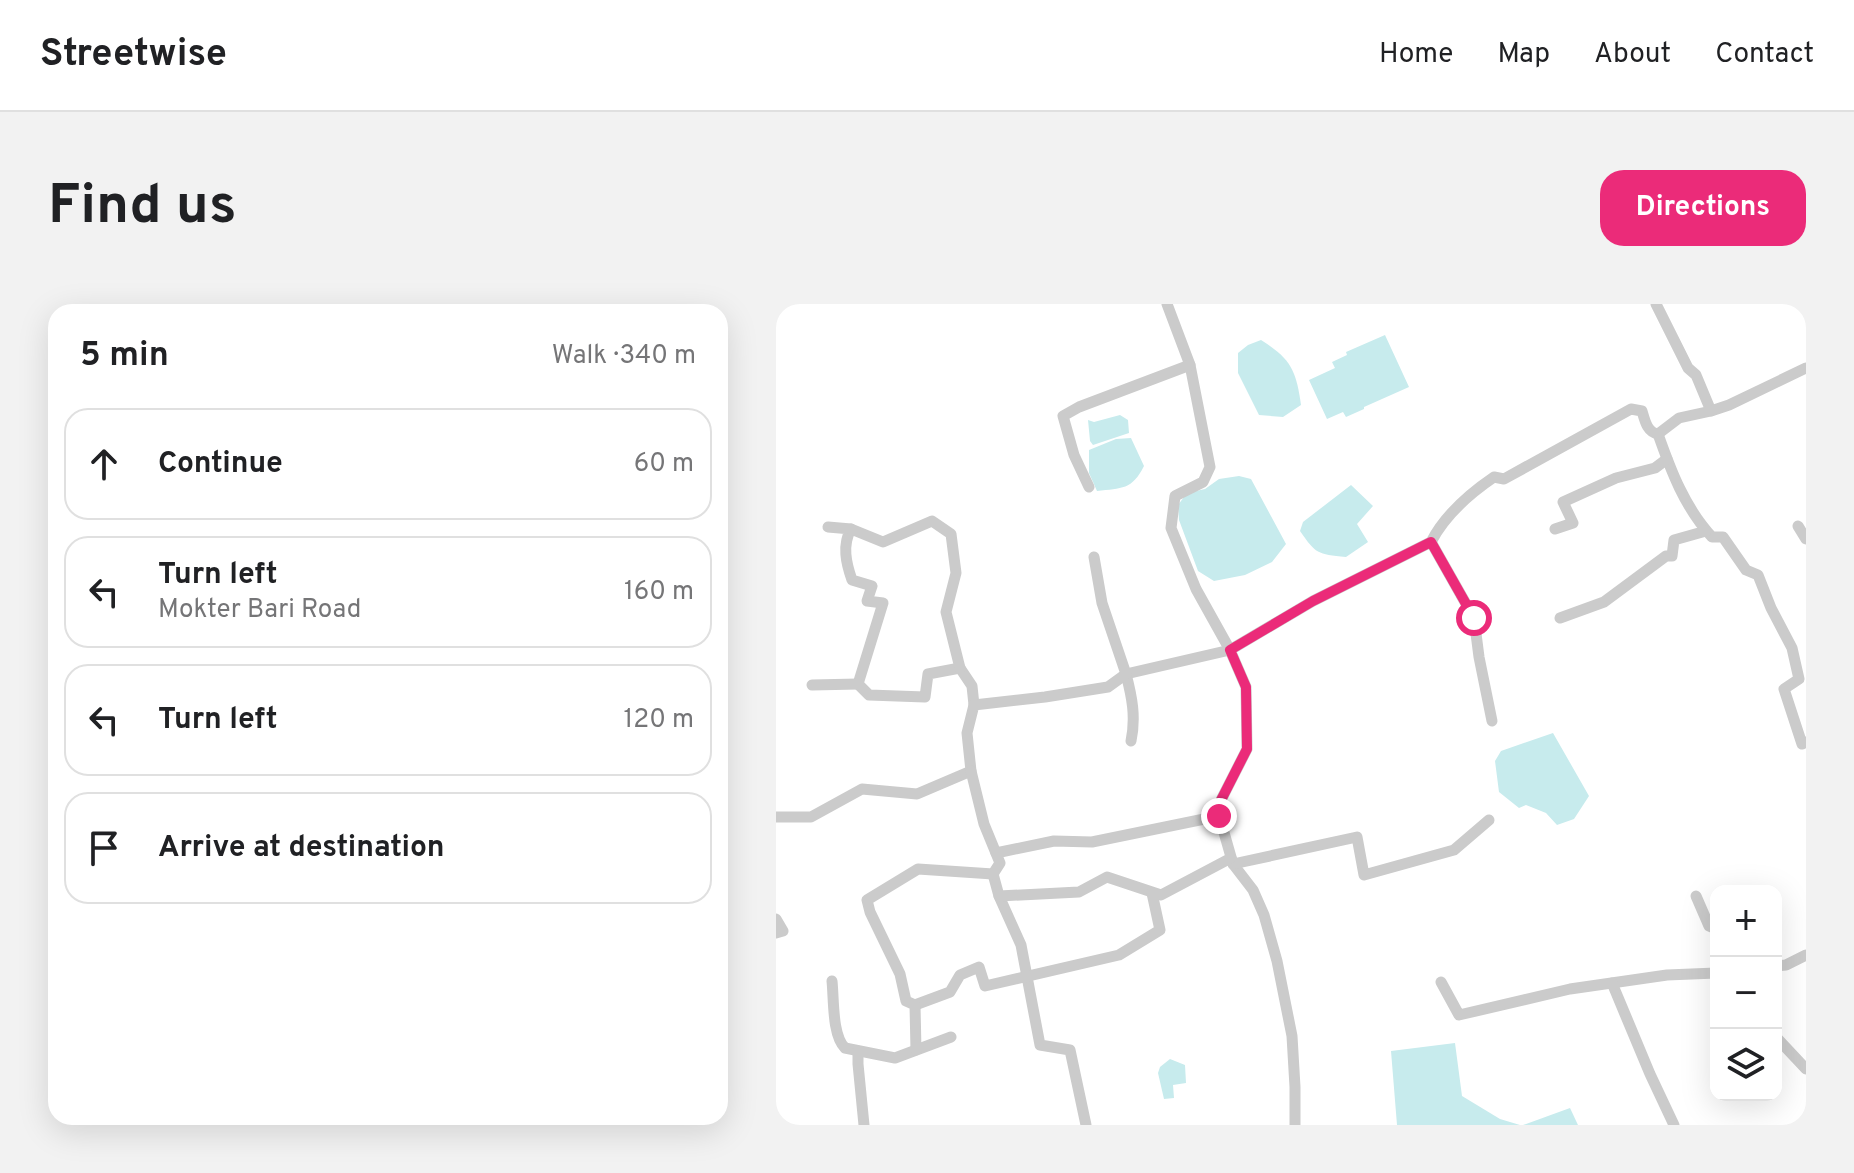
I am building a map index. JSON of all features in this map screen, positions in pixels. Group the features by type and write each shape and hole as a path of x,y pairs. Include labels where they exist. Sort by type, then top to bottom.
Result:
{"street":[{"path":"1167,304 1190,365 1210,467 1203,482 1175,496 1171,528 1196,589 1230,650 1246,687 1247,749 1217,808 1232,861 1253,890 1264,915 1279,969 1292,1036 1295,1125"},
{"path":"1656,304 1688,368 1696,375 1711,411"},
{"path":"1089,487 1074,455 1063,416 1190,365"},
{"path":"1658,434 1679,418 1729,405 1806,368"},
{"path":"974,705 1108,687 1126,674 1230,650 1313,601 1431,542 1450,514 1494,477 1504,479 1631,409 1642,411 1647,426 1658,434"},
{"path":"1658,434 1691,511 1712,537 1723,537 1746,570 1758,575 1792,648 1799,679 1784,689 1802,744 1806,742"},
{"path":"1555,529 1573,523 1563,502 1616,478 1655,468 1667,459"},
{"path":"828,527 851,529 883,542 932,521 951,534 956,573 946,612 960,668 972,686 974,705 967,733 971,771 984,824 1000,863 993,874 999,896 1021,945 1040,1045 1070,1050 1086,1125"},
{"path":"1798,526 1806,539"},
{"path":"851,529 846,538 846,549 852,580 872,586 867,601 883,603 858,684"},
{"path":"1560,618 1604,602 1666,556 1672,556 1674,540 1706,531"},
{"path":"1431,542 1474,618 1492,721"},
{"path":"1094,557 1102,603 1132,695 1135,724 1131,741"},
{"path":"812,685 858,684 869,695 925,697 928,674 960,668"},
{"path":"776,817 811,817 862,789 917,794 971,771"},
{"path":"996,853 1054,841 1092,842 1219,816"},
{"path":"999,896 1079,892 1107,877 1161,895 1232,861 1357,837 1364,875 1454,850 1489,820"},
{"path":"993,874 918,869 867,900 900,974 906,1001 915,1005 950,992 960,975 979,967 985,986 1119,955 1160,930 1152,893"},
{"path":"1696,896 1710,926"},
{"path":"776,919 783,931 776,933"},
{"path":"1782,965 1806,955"},
{"path":"1441,982 1459,1015 1570,989 1667,975 1710,973"},
{"path":"832,981 837,1031 845,1048 895,1058 951,1037"},
{"path":"1612,983 1674,1125"},
{"path":"915,1005 916,1050"},
{"path":"1782,1043 1806,1069"},
{"path":"858,1051 864,1125"}],"water":[{"path":"1385,335 1409,387 1346,417 1343,412 1327,419 1309,380 1335,368 1332,362 1347,355 1346,352"},
{"path":"1261,340 1286,360 1297,383 1301,405 1283,417 1259,415 1238,373 1238,353"},
{"path":"1120,415 1128,420 1129,433 1093,445 1088,420 1094,422"},
{"path":"1131,438 1144,466 1140,474 1125,486 1097,491 1089,473 1089,450 1116,439"},
{"path":"1239,476 1251,479 1286,544 1272,562 1245,575 1214,581 1198,571 1179,520 1178,505 1187,493 1205,489 1219,479"},
{"path":"1351,485 1373,506 1357,524 1368,542 1346,557 1318,552 1300,531 1303,522"},
{"path":"1553,733 1589,796 1574,819 1557,825 1546,813 1526,805 1519,808 1499,792 1495,761 1501,751"},
{"path":"1455,1043 1462,1096 1500,1119 1520,1125 1397,1125 1391,1051"},
{"path":"1170,1059 1185,1065 1186,1083 1173,1085 1174,1098 1164,1099 1158,1073"},
{"path":"1570,1108 1578,1125 1523,1125"}],"route":[{"path":"1219,816 1217,808 1247,749 1246,687 1230,650 1313,601 1431,542 1474,618"}]}
